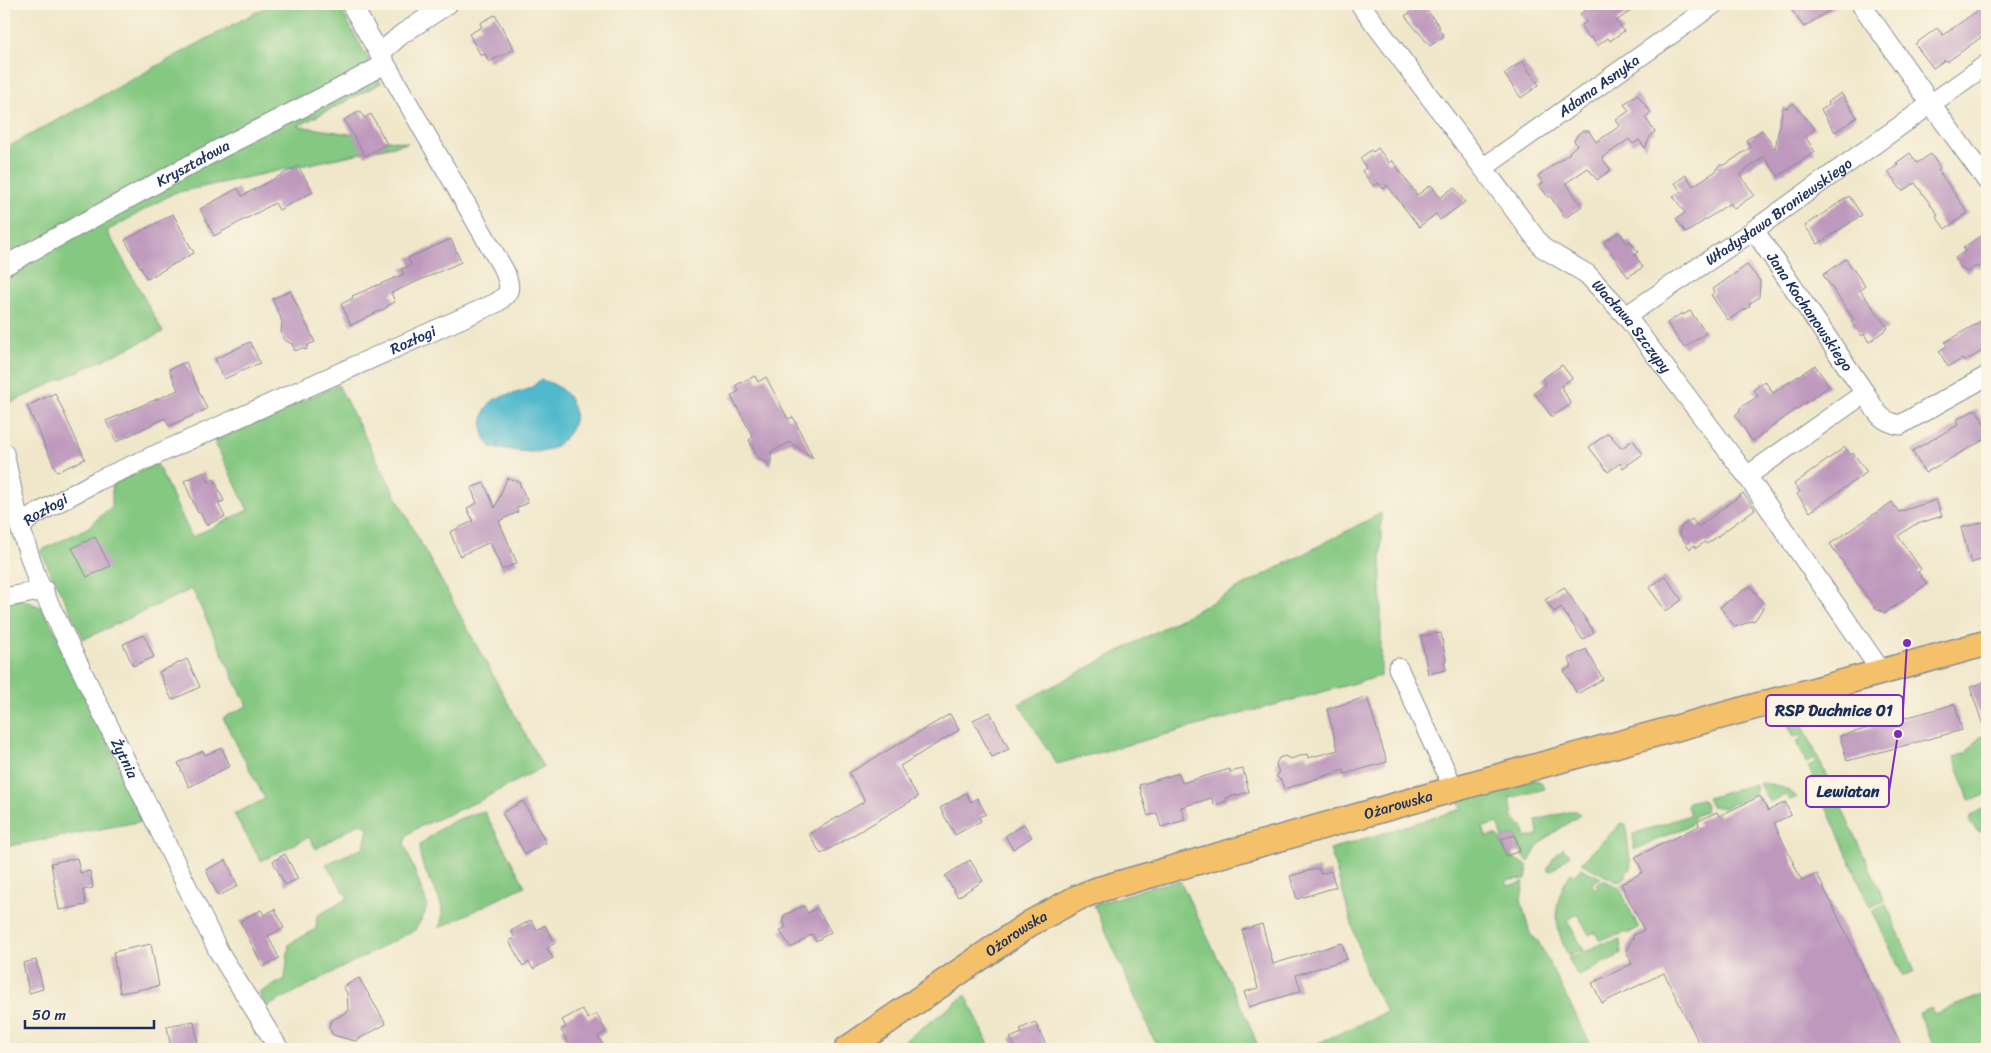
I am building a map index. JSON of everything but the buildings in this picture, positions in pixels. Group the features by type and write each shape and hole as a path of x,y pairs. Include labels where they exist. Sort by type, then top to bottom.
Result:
{"main road":[{"name":"Ożarowska","path":"847,1049 1029,924 1076,898 1125,881 1987,643"}],"street":[{"name":"Rozłogi","path":"20,527 33,516 97,481 496,303 506,296 510,286 504,272 351,4"},
{"name":"Kryształowa","path":"4,266 382,59 402,34 448,4"},
{"name":"Wacława Szczypy","path":"1360,4 1543,248 1588,274 1626,316 1747,476 1881,671"},
{"name":"Adama Asnyka","path":"1483,168 1714,4"},
{"path":"1861,4 1987,181"},
{"name":"Władysława Broniewskiego","path":"1626,316 1754,230 1987,64"},
{"name":"Jana Kochanowskiego","path":"1754,230 1880,417 1888,423 1900,425 1907,423 1987,376"},
{"path":"1747,476 1865,393"},
{"name":"Żytnia","path":"4,454 20,527 37,579 219,952 280,1049"},
{"path":"4,598 44,590"},
{"path":"1398,668 1454,789"}],"green space":[{"path":"271,4 338,4 381,83 298,126 408,143 174,193 107,231 163,332 6,405 4,396 4,149"},
{"path":"338,385 418,538 543,767 479,801 419,827 408,834 404,843 427,904 425,913 415,930 266,1007 259,993 285,979 289,944 316,929 317,916 348,898 326,864 364,847 368,828 360,823 316,849 309,837 261,861 234,814 265,799 223,718 247,706 192,589 84,639 40,551 87,528 112,506 112,484 157,464 192,537 248,510 214,441"},
{"path":"1381,513 1381,676 1057,764 1019,704"},
{"path":"20,599 41,607 65,648 143,821 4,847 4,602"},
{"path":"1800,719 1885,901 1870,907 1808,766 1816,763 1813,758 1806,763 1797,741 1802,738 1801,735 1794,737 1787,723"},
{"path":"1987,734 1987,795 1969,800 1954,757 1966,753 1979,738"},
{"path":"1529,778 1541,782 1545,789 1510,798 1513,818 1523,827 1526,838 1538,835 1536,820 1572,811 1577,811 1580,815 1545,839 1538,846 1529,862 1523,857 1515,835 1503,838 1498,823 1483,827 1486,837 1494,835 1501,839 1506,855 1512,854 1515,859 1528,866 1526,879 1507,880 1507,886 1524,882 1521,900 1530,934 1538,941 1593,1049 1305,1049 1387,1012 1368,979 1330,849 1462,809 1457,799"},
{"path":"1759,783 1780,787 1797,797 1790,800 1785,795 1770,802"},
{"path":"1755,784 1755,793 1724,808 1711,806 1707,798"},
{"path":"1702,799 1706,806 1705,812 1695,816 1690,825 1634,850 1633,834 1690,815 1687,806 1688,802"},
{"path":"1987,808 1987,829 1981,832 1970,823 1971,816"},
{"path":"484,811 525,886 439,928 442,908 422,864 420,845 435,832 449,824"},
{"path":"1621,823 1626,825 1631,869 1625,872 1627,877 1617,882 1581,863"},
{"path":"1563,848 1570,855 1552,871 1547,870 1554,857"},
{"path":"1581,868 1601,878 1592,883 1594,889 1598,887 1596,884 1603,880 1619,887 1639,928 1599,940 1595,932 1589,935 1578,914 1567,920 1585,952 1600,944 1620,940 1621,953 1616,958 1606,961 1580,975 1576,973 1568,958 1581,953 1581,950 1568,955 1559,933 1557,913 1560,893 1565,883 1571,873 1574,876"},
{"path":"1180,881 1247,1018 1259,1049 1158,1049 1094,905 1153,886"},
{"path":"1886,904 1915,971 1903,976 1872,910"},
{"path":"1987,993 1987,1049 1935,1049 1919,1013 1931,1008 1934,1014"},
{"path":"966,995 991,1049 894,1049"}],"water":[{"path":"540,380 559,388 572,402 574,421 571,430 558,445 545,451 525,452 491,447 482,427 489,404 500,397 530,388"}],"place":[{"name":"RSP Duchnice 01","path":"1907,643"},
{"name":"Lewiatan","path":"1898,734"}]}
